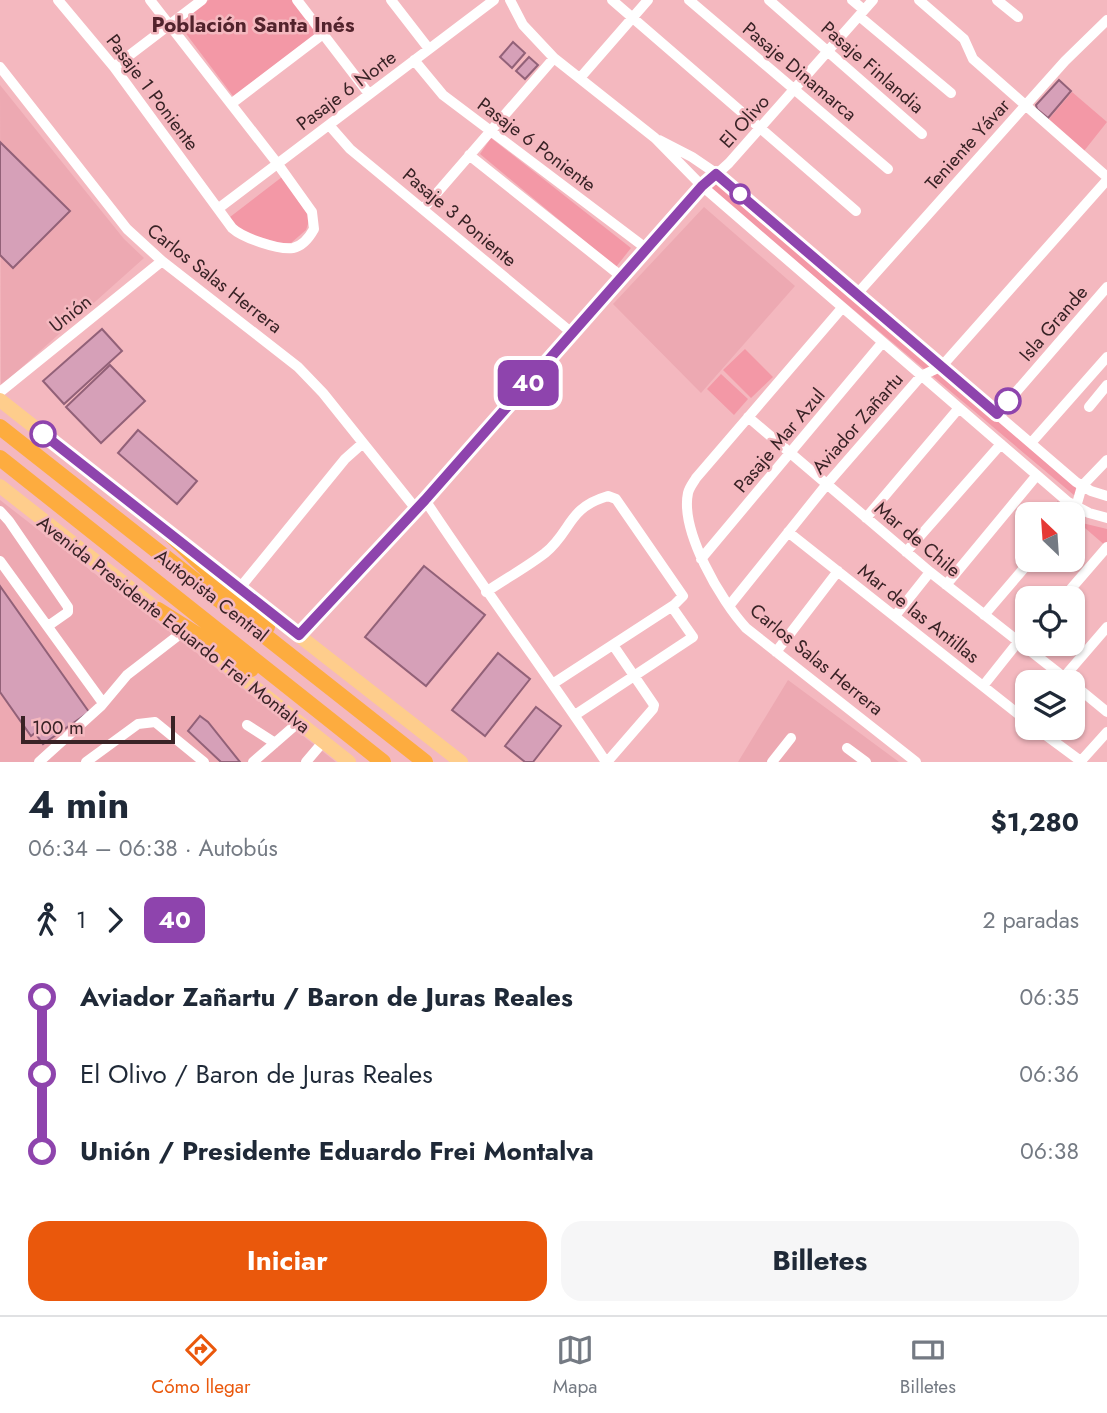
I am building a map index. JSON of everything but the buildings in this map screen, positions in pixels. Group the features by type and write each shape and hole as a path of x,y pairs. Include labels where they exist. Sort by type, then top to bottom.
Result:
{"highway":[{"name":"Autopista Central","path":"0,427 425,762"},
{"name":"Autopista Central","path":"0,458 383,762"},
{"path":"171,535 326,685"},
{"path":"158,610 307,702"}],"main road":[{"path":"0,400 461,762"},
{"name":"Avenida Presidente Eduardo Frei Montalva","path":"0,486 349,762"}],"street":[{"name":"Pasaje 1 Poniente","path":"58,0 114,67 237,232 273,246 294,248 307,241 314,229 312,212 277,163"},
{"path":"150,0 277,163"},
{"path":"114,67 202,0"},
{"path":"297,0 369,94"},
{"path":"391,0 429,49"},
{"name":"Pasaje 6 Norte","path":"219,208 494,0"},
{"path":"510,0 523,25 554,58 654,138 702,186 1037,475 1064,502"},
{"path":"612,0 856,211"},
{"path":"580,78 648,0"},
{"name":"Pasaje Dinamarca","path":"688,0 888,169"},
{"name":"Pasaje Finlandia","path":"768,0 922,134"},
{"path":"852,0 862,13 951,93"},
{"name":"El Olivo","path":"299,635 425,500 702,186 760,128 873,0"},
{"path":"919,0 959,34 968,45 973,58 1107,179"},
{"path":"997,0 1018,17"},
{"name":"Teniente Yávar","path":"857,294 1065,61 1107,20"},
{"path":"231,104 323,34"},
{"path":"423,209 554,58"},
{"name":"Pasaje 6 Poniente","path":"414,60 436,89 647,249"},
{"name":"Carlos Salas Herrera","path":"0,67 116,216 162,261 290,360 323,393 416,509"},
{"name":"Pasaje 3 Poniente","path":"329,125 350,149 572,333"},
{"path":"654,138 677,148 716,174 1082,486 1107,496"},
{"path":"470,155 622,277"},
{"name":"Aviador Zañartu","path":"729,607 827,484 921,376 942,366 1107,179"},
{"name":"Unión","path":"0,392 162,261"},
{"name":"Isla Grande","path":"997,414 1107,287"},
{"path":"748,417 842,308"},
{"name":"Pasaje Mar Azul","path":"701,559 882,343"},
{"path":"1031,443 1107,357"},
{"path":"1089,407 1107,385"},
{"path":"866,518 959,408"},
{"name":"Carlos Salas Herrera","path":"748,417 696,478 688,492 689,520 701,559 729,607 746,628 916,762"},
{"name":"Mar de Chile","path":"748,417 930,572 1015,636"},
{"path":"239,589 345,459 363,443"},
{"path":"906,552 1001,444"},
{"path":"1076,502 1082,486 1107,460"},
{"path":"946,585 1037,475"},
{"path":"486,592 546,552 582,508 608,496 616,499 681,591 681,600 554,683"},
{"path":"425,500 486,592 554,683 606,762 653,709 653,705 613,645"},
{"path":"0,512 68,607 68,612 48,626"},
{"path":"1085,513 1107,518"},
{"name":"Mar de las Antillas","path":"788,532 1015,711"},
{"path":"1073,586 1107,547"},
{"path":"0,561 103,703"},
{"path":"776,652 838,571"},
{"path":"895,616 930,572"},
{"path":"984,615 1021,572"},
{"path":"575,715 693,637 672,607"},
{"path":"1077,670 1107,627"},
{"path":"39,762 103,703 127,675 184,631"},
{"path":"983,686 1015,651"},
{"name":"Mar de Chile","path":"1040,656 1056,670"},
{"name":"Mar de Chile","path":"1085,694 1107,712"},
{"path":"86,762 138,724 155,722 204,762"},
{"path":"253,762 299,722"},
{"path":"247,725 275,743"},
{"path":"1052,740 1081,762 1107,732"},
{"path":"772,762 791,738"},
{"path":"306,762 323,742"},
{"path":"847,748 866,762"}],"shaded area":[{"path":"209,0 292,0 317,33 233,96 178,23"},
{"path":"0,85 124,239 144,258 1,386"},
{"path":"1072,92 1107,122 1084,151 1048,120"},
{"path":"491,138 631,248 616,267 480,154"},
{"path":"282,177 310,218 306,230 291,243 273,244 242,232 230,217"},
{"path":"717,182 1079,489 1075,496 710,189"},
{"path":"704,207 795,286 701,393 613,304"},
{"path":"745,349 773,377 751,398 723,370"},
{"path":"721,374 748,399 734,415 707,389"},
{"path":"0,500 269,709 336,762 0,762"},
{"path":"1085,524 1107,529 1107,547 1085,528"},
{"path":"788,680 899,762 738,762"}],"bus line":[{"name":"40","path":"43,434 299,635 425,500 702,186 716,174 997,414 1008,401"}],"district":[{"name":"Población Santa Inés","path":"253,25"}]}
